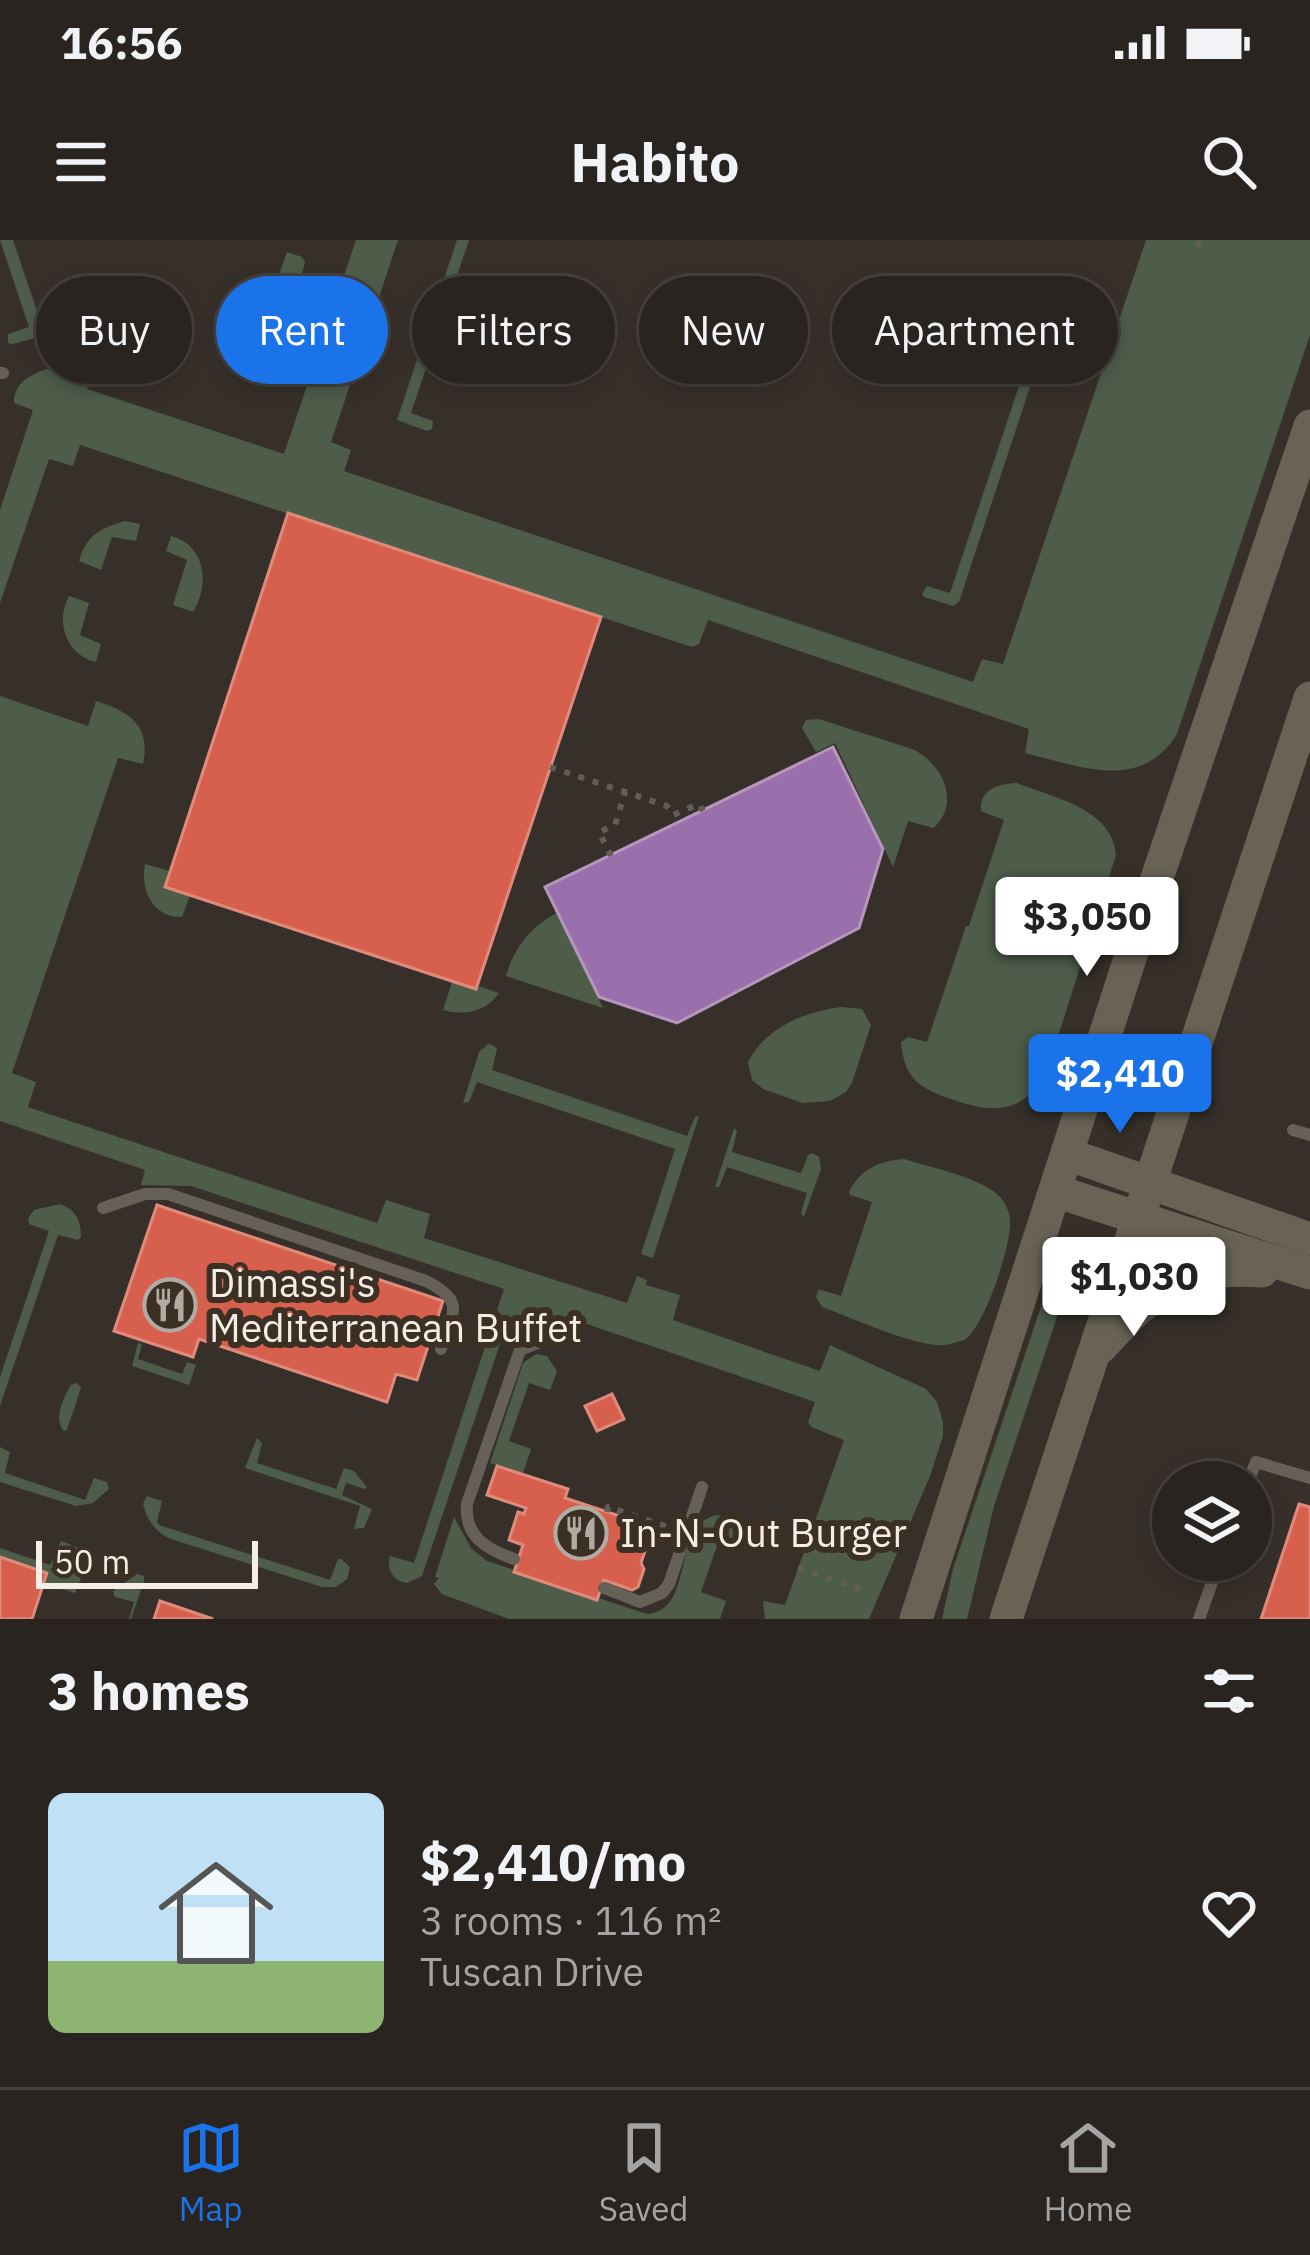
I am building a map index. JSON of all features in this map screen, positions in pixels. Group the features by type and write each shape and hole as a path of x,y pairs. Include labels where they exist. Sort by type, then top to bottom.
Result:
{"main road":[{"path":"916,1619 1310,426"},
{"path":"1006,1619 1310,698"},
{"path":"1067,1154 1310,1239"},
{"path":"1054,1191 1310,1273"},
{"path":"1091,1357 1153,1294 1189,1276 1228,1269 1310,1273"}],"lane":[{"path":"1293,1130 1310,1136"},
{"path":"103,1208 146,1194 168,1194 426,1281 447,1291 453,1300 441,1349"},
{"path":"514,1559 478,1541 466,1518 466,1504 520,1350 538,1343"},
{"path":"1272,1467 1310,1478"},
{"path":"604,1588 640,1602 662,1593 702,1487"},
{"path":"1199,1619 1213,1581"}],"path":[{"path":"550,767 667,806 674,815 699,804 703,811"},
{"path":"611,856 599,832 615,825 625,792"},
{"path":"607,1512 608,1507 677,1530"},
{"path":"798,1568 867,1591"}],"green space":[{"path":"0,240 13,240 36,308 36,338 8,343 8,334 29,327"},
{"path":"356,240 398,240 386,276 344,276"},
{"path":"457,240 469,240 457,276 445,276"},
{"path":"1146,240 1310,240 1310,335 1177,734 1145,764 1127,769 1088,768 1025,753 1029,729 708,620 699,644 692,647 80,445 73,466 49,459 0,603 0,510 33,410 14,403 16,392 29,377 36,374 36,384 88,384 87,389 284,454 308,384 350,384 331,442 351,450 344,471 973,682 982,659 1003,664 1097,384 1118,384 1118,323"},
{"path":"287,252 302,257 300,276 279,276"},
{"path":"412,375 412,384 421,384 411,413 433,421 432,429 397,420"},
{"path":"1020,384 1031,384 959,602 953,606 922,594 927,586 950,593"},
{"path":"125,521 140,524 136,541 112,537 101,570 79,561 95,534"},
{"path":"171,536 192,548 202,567 202,590 193,612 173,605 187,560 166,551"},
{"path":"69,596 89,603 80,635 101,644 96,662 77,652 66,636 63,616"},
{"path":"0,696 88,726 96,701 108,705 135,722 145,751 143,764 118,758 12,1073 36,1082 28,1107 377,1223 386,1200 430,1214 424,1238 627,1303 637,1276 647,1280 646,1285 680,1295 673,1320 820,1371 830,1345 926,1389 937,1402 943,1436 869,1619 765,1619 763,1601 785,1605 844,1440 811,1427 808,1422 815,1402 584,1323 576,1345 528,1332 500,1344 422,1576 407,1583 394,1577 390,1556 414,1563 504,1289 191,1186 141,1185 145,1170 0,1121"},
{"path":"819,719 912,749 932,763 945,784 942,818 933,828 908,821 893,867 835,743 816,752 802,728 806,720"},
{"path":"1017,783 1093,816 1112,839 1116,855 1046,1074 1017,1103 982,1107 942,1096 916,1081 906,1066 901,1042 908,1037 927,1042 969,926 1004,820 981,811 983,797 997,786"},
{"path":"145,864 169,871 165,886 190,895 182,917 163,913 151,901"},
{"path":"557,913 603,1008 506,976 524,939"},
{"path":"452,982 499,993 474,1011 443,1010"},
{"path":"841,1007 862,1009 871,1025 846,1092 830,1101 803,1103 763,1089 752,1080 748,1062 765,1039 800,1017"},
{"path":"488,1044 497,1049 492,1070 687,1136 699,1116 653,1258 641,1254 675,1149 477,1082 469,1102 463,1103 479,1052"},
{"path":"734,1128 732,1152 801,1173 808,1155 819,1157 821,1169 804,1217 807,1193 727,1167 715,1187"},
{"path":"904,1159 981,1184 999,1196 1008,1211 1006,1248 980,1320 963,1340 946,1345 903,1337 822,1307 816,1297 818,1290 841,1296 872,1202 850,1195 854,1184 871,1168"},
{"path":"60,1204 76,1216 81,1237 58,1235 0,1406 0,1377 49,1231 29,1224 28,1219 34,1210"},
{"path":"1067,1240 1079,1244 1075,1263 994,1506 967,1619 942,1619 953,1569"},
{"path":"138,1343 142,1344 138,1359 182,1374 187,1362 196,1365 189,1385 132,1366"},
{"path":"536,1354 547,1356 557,1371 550,1390 529,1383 509,1441 531,1449 523,1473 490,1463 523,1363"},
{"path":"77,1383 81,1388 64,1431 60,1408 71,1385"},
{"path":"257,1438 262,1443 257,1463 336,1489 344,1468 354,1471 367,1487 346,1483 342,1495 372,1509 364,1528 354,1529 360,1506 245,1468"},
{"path":"0,1447 10,1452 5,1473 85,1500 94,1478 107,1482 109,1489 93,1503 76,1506 0,1482"},
{"path":"147,1496 162,1501 159,1525 330,1580 341,1559 350,1567 347,1579 336,1587 322,1587 171,1539 150,1521 143,1504"},
{"path":"717,1515 738,1525 743,1534 742,1547 719,1540 701,1592 726,1601 720,1619 509,1619 442,1594 434,1584 454,1517 471,1548 487,1561 647,1614 672,1599 693,1534"},
{"path":"61,1541 85,1550 62,1555 63,1570 83,1573 75,1593 45,1584 49,1572 0,1556 0,1548 50,1565"},
{"path":"137,1574 144,1581 129,1619 134,1602 115,1597 113,1591"}],"building: Shops":[{"path":"288,513 601,617 476,989 165,887"},
{"path":"157,1205 443,1301 417,1380 396,1374 387,1402 199,1339 193,1357 114,1331"},
{"path":"612,1394 624,1419 597,1431 585,1406"},
{"name":"In-N-Out Burger","path":"497,1466 568,1489 565,1498 653,1527 638,1587 632,1590 604,1580 597,1600 514,1572 523,1545 509,1540 518,1512 524,1514 526,1508 487,1495"},
{"path":"1299,1504 1310,1507 1310,1619 1261,1619"},
{"path":"0,1557 47,1573 32,1619 0,1619"},
{"path":"160,1601 213,1619 154,1619"}],"building: Offices":[{"path":"833,747 883,849 859,928 677,1023 599,997 545,887"}],"place":[{"name":"Dimassi's Mediterranean Buffet","path":"170,1305"},
{"name":"In-N-Out Burger","path":"581,1533"}]}
